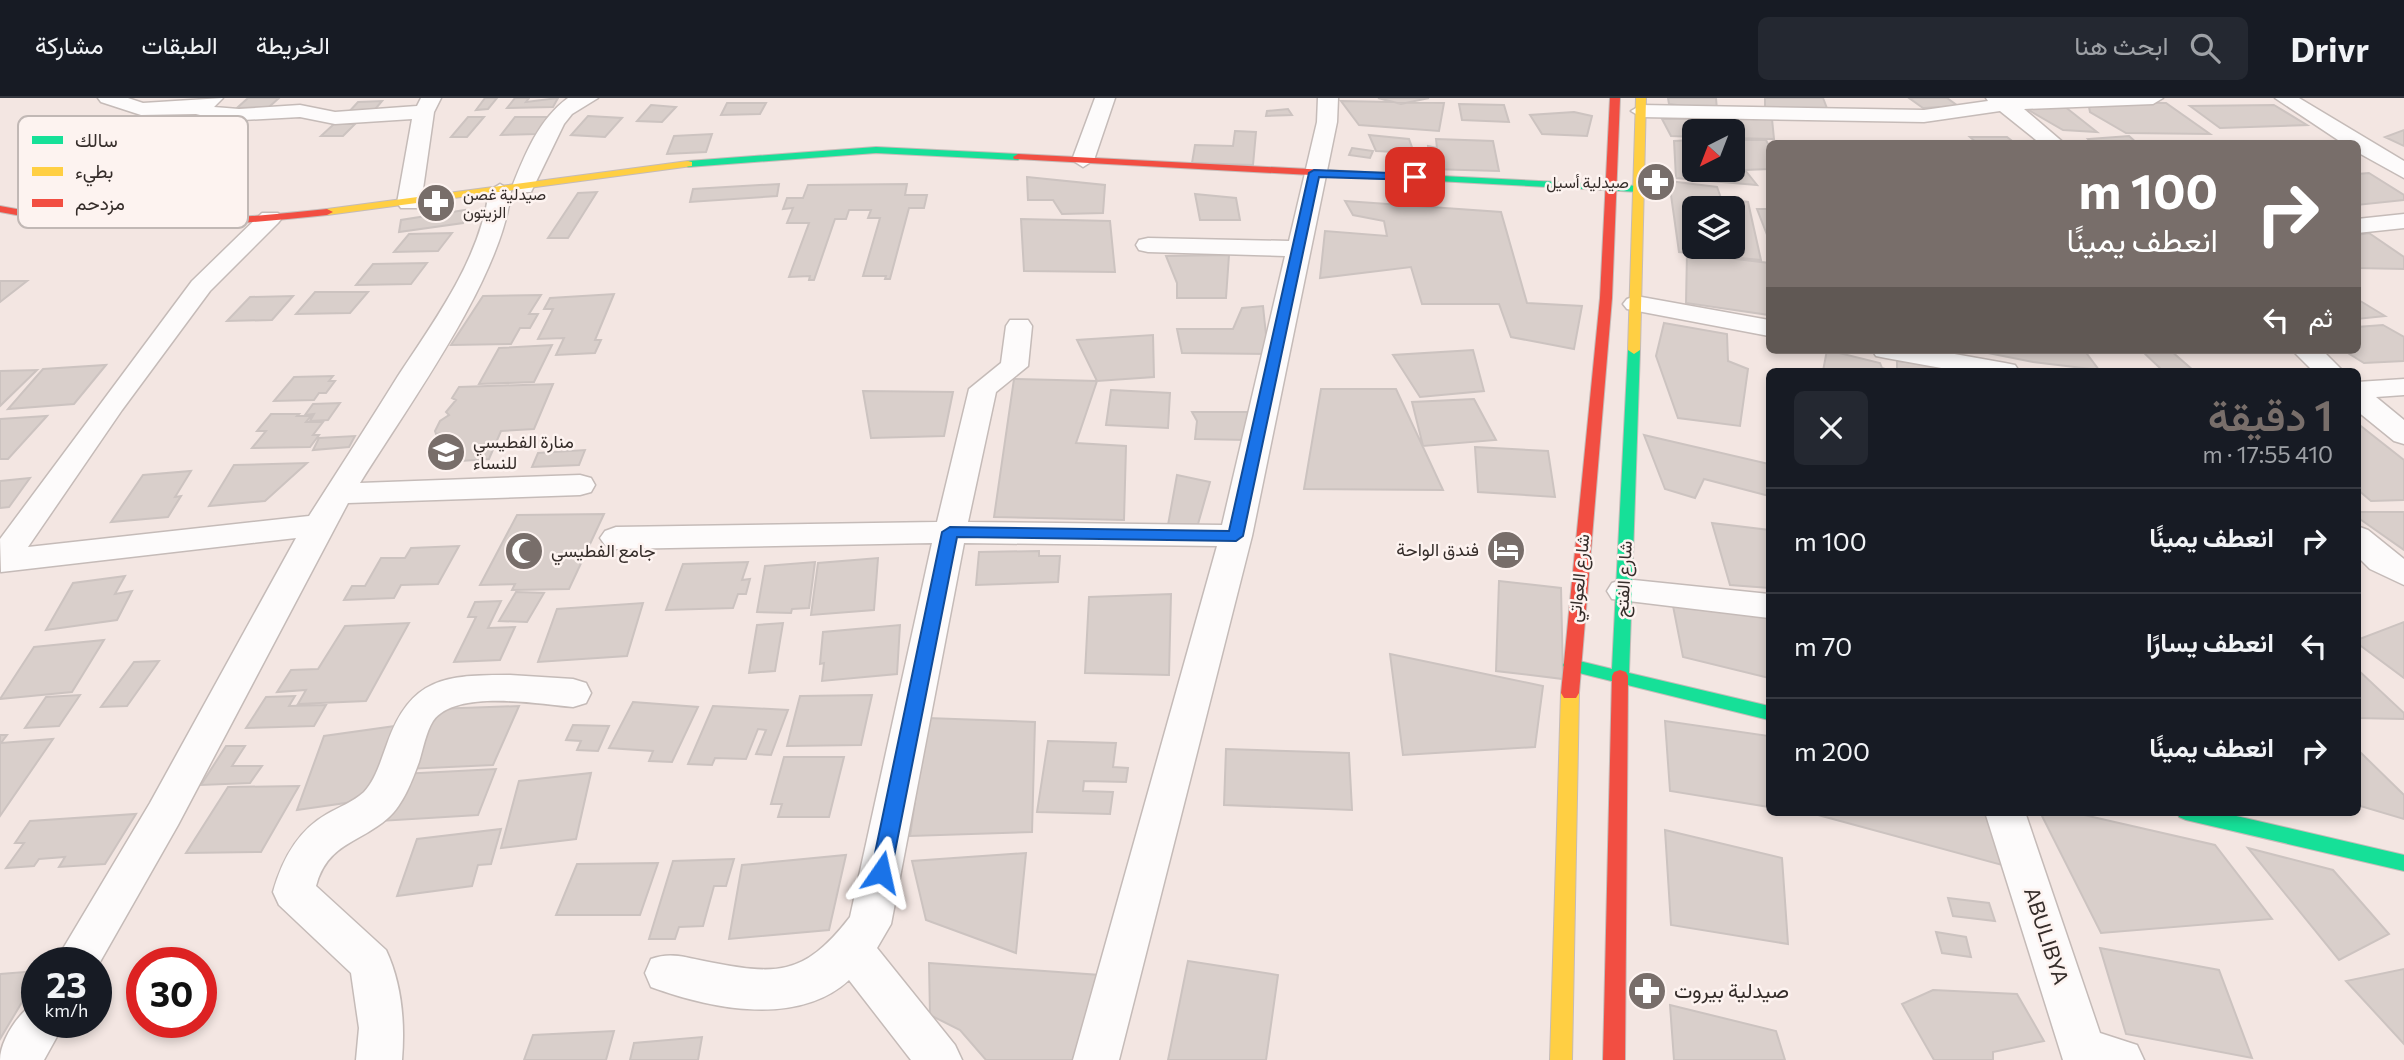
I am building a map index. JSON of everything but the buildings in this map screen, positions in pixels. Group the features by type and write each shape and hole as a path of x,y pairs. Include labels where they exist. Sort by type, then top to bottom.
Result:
{"main road":[{"name":"شارع العواتي","path":"1562,1060 1571,665 1606,298 1615,98"},
{"name":"شارع الفتح","path":"1614,1060 1620,676 1615,657 1624,591 1641,104"},
{"path":"248,219 409,203 813,151 946,152 1639,189"},
{"path":"0,209 18,212"},
{"path":"1572,647 1615,657"},
{"path":"1571,665 1766,712"},
{"path":"2203,816 2404,863"}],"street":[{"path":"108,98 141,109 206,103 208,114 279,110 317,112 324,117 335,118 427,105 409,203"},
{"path":"86,947 164,814 319,525 444,326 485,250 511,189 569,104 589,98"},
{"path":"1083,160 1105,98"},
{"path":"1096,1060 1236,536 1327,122 1328,98"},
{"path":"1641,104 1911,116 1967,112 2000,101 2153,98"},
{"path":"2285,98 2353,140"},
{"path":"2000,101 2050,140"},
{"path":"2361,145 2404,171"},
{"path":"1,562 112,404 201,286 270,218"},
{"path":"2361,225 2404,220"},
{"path":"1148,245 1298,249"},
{"path":"1636,304 1766,327"},
{"path":"667,973 747,989 776,990 806,985 833,970 853,951 870,924 950,532 983,389 1014,366 1019,326"},
{"path":"1912,354 1989,368"},
{"path":"2310,354 2326,368"},
{"path":"2361,390 2404,387"},
{"path":"2361,399 2404,435"},
{"path":"339,494 580,485"},
{"path":"1,562 319,525"},
{"path":"616,538 950,532 1236,536"},
{"path":"2361,541 2382,561 2404,574"},
{"path":"1624,591 1766,606"},
{"path":"379,1060 382,1027 371,964 294,892 298,874 309,852 326,834 375,806 385,795 420,707 431,699 444,693 470,689 573,693"},
{"name":"ABULIBYA","path":"2007,816 2097,1057"},
{"path":"853,951 939,1060"},
{"path":"19,1060 32,1038"}],"traffic: fast":[{"path":"688,164 876,150 1018,157"},
{"path":"1422,178 1639,189"},
{"path":"1620,676 1634,350"},
{"path":"1571,665 1766,712"},
{"path":"2203,816 2404,863"}],"traffic: slow":[{"path":"1634,350 1641,98"},
{"path":"327,212 688,164"},
{"path":"1561,1060 1570,693"}],"traffic: jam":[{"path":"1570,693 1606,298 1615,98"},
{"path":"1018,157 1422,178"},
{"path":"0,209 18,213"},
{"path":"248,220 327,212"},
{"path":"1614,1060 1620,676"}],"place":[{"name":"صيدلية أسيل","path":"1656,182"},
{"name":"صيدلية غصن الزيتون","path":"436,203"},
{"name":"منارة الفطيسي للنساء","path":"446,452"},
{"name":"فندق الواحة","path":"1506,550"},
{"name":"جامع الفطيسي","path":"524,551"},
{"name":"صيدلية بيروت","path":"1647,991"}],"route":[{"path":"881,872 950,532 1236,536 1314,173 1415,177"}]}
